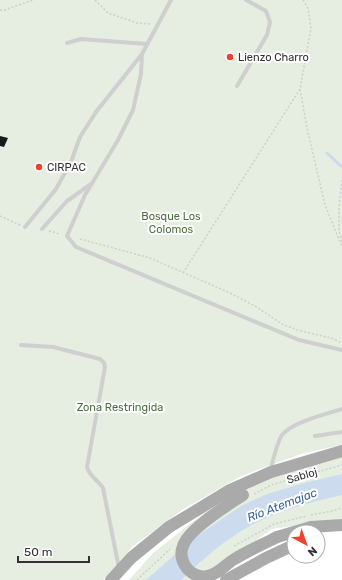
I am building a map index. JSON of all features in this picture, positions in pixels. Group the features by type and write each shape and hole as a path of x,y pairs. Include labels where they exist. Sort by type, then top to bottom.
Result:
{"main road":[{"path":"111,580 131,558 170,527 230,490 271,472 342,451"},
{"path":"271,472 248,495 195,530 187,538 181,554 183,562 188,570 197,576 207,576 216,573 234,560 277,537 311,527 342,526"},
{"path":"326,532 342,526"},
{"path":"226,580 286,549"}],"lane":[{"path":"25,227 56,189 71,162 80,137 96,112 142,54 171,0"},
{"path":"237,86 267,35 270,22 266,11 246,0"},
{"path":"67,43 80,39 147,44"},
{"path":"142,54 141,74 133,110 118,140 85,195 67,236 76,247 192,296 299,340 342,350"},
{"path":"42,229 67,201 93,182"},
{"path":"21,344 53,347 100,360 104,363 105,367 87,467 88,472 100,483 103,488 120,571"},
{"path":"271,472 273,460 282,435 293,425 342,409"},
{"path":"315,436 342,432"}],"path":[{"path":"0,10 5,10 33,0"},
{"path":"95,0 108,13 137,23 158,25"},
{"path":"303,0 308,8 311,28 300,89 307,128 325,205 342,246"},
{"path":"183,273 300,89"},
{"path":"342,180 339,219 340,237 342,243"},
{"path":"0,216 25,227"},
{"path":"42,229 150,258 248,302 282,324 297,330 342,342"},
{"name":"Sabloj","path":"248,495 278,483 342,465"}],"green space":[{"name":"Bosque Los Colomos","path":"0,0 342,0 342,445 304,453 241,476 182,510 133,546 103,580 0,580"},
{"path":"342,456 342,519 307,524 286,524 286,527 272,529 204,580 129,580 153,553 209,509 279,473"}],"water":[{"name":"Río Atemajac","path":"342,474 342,495 287,510 260,521 228,540 200,562 181,580 146,580 194,538 241,506 267,494"}],"building":[{"path":"0,136 8,138 4,147 0,146"}],"waterway":[{"path":"327,153 342,167"}],"place":[{"name":"Lienzo Charro","path":"230,57"},
{"name":"CIRPAC","path":"39,167"}],"park label":[{"name":"Zona Restringida","path":"120,407"}]}
